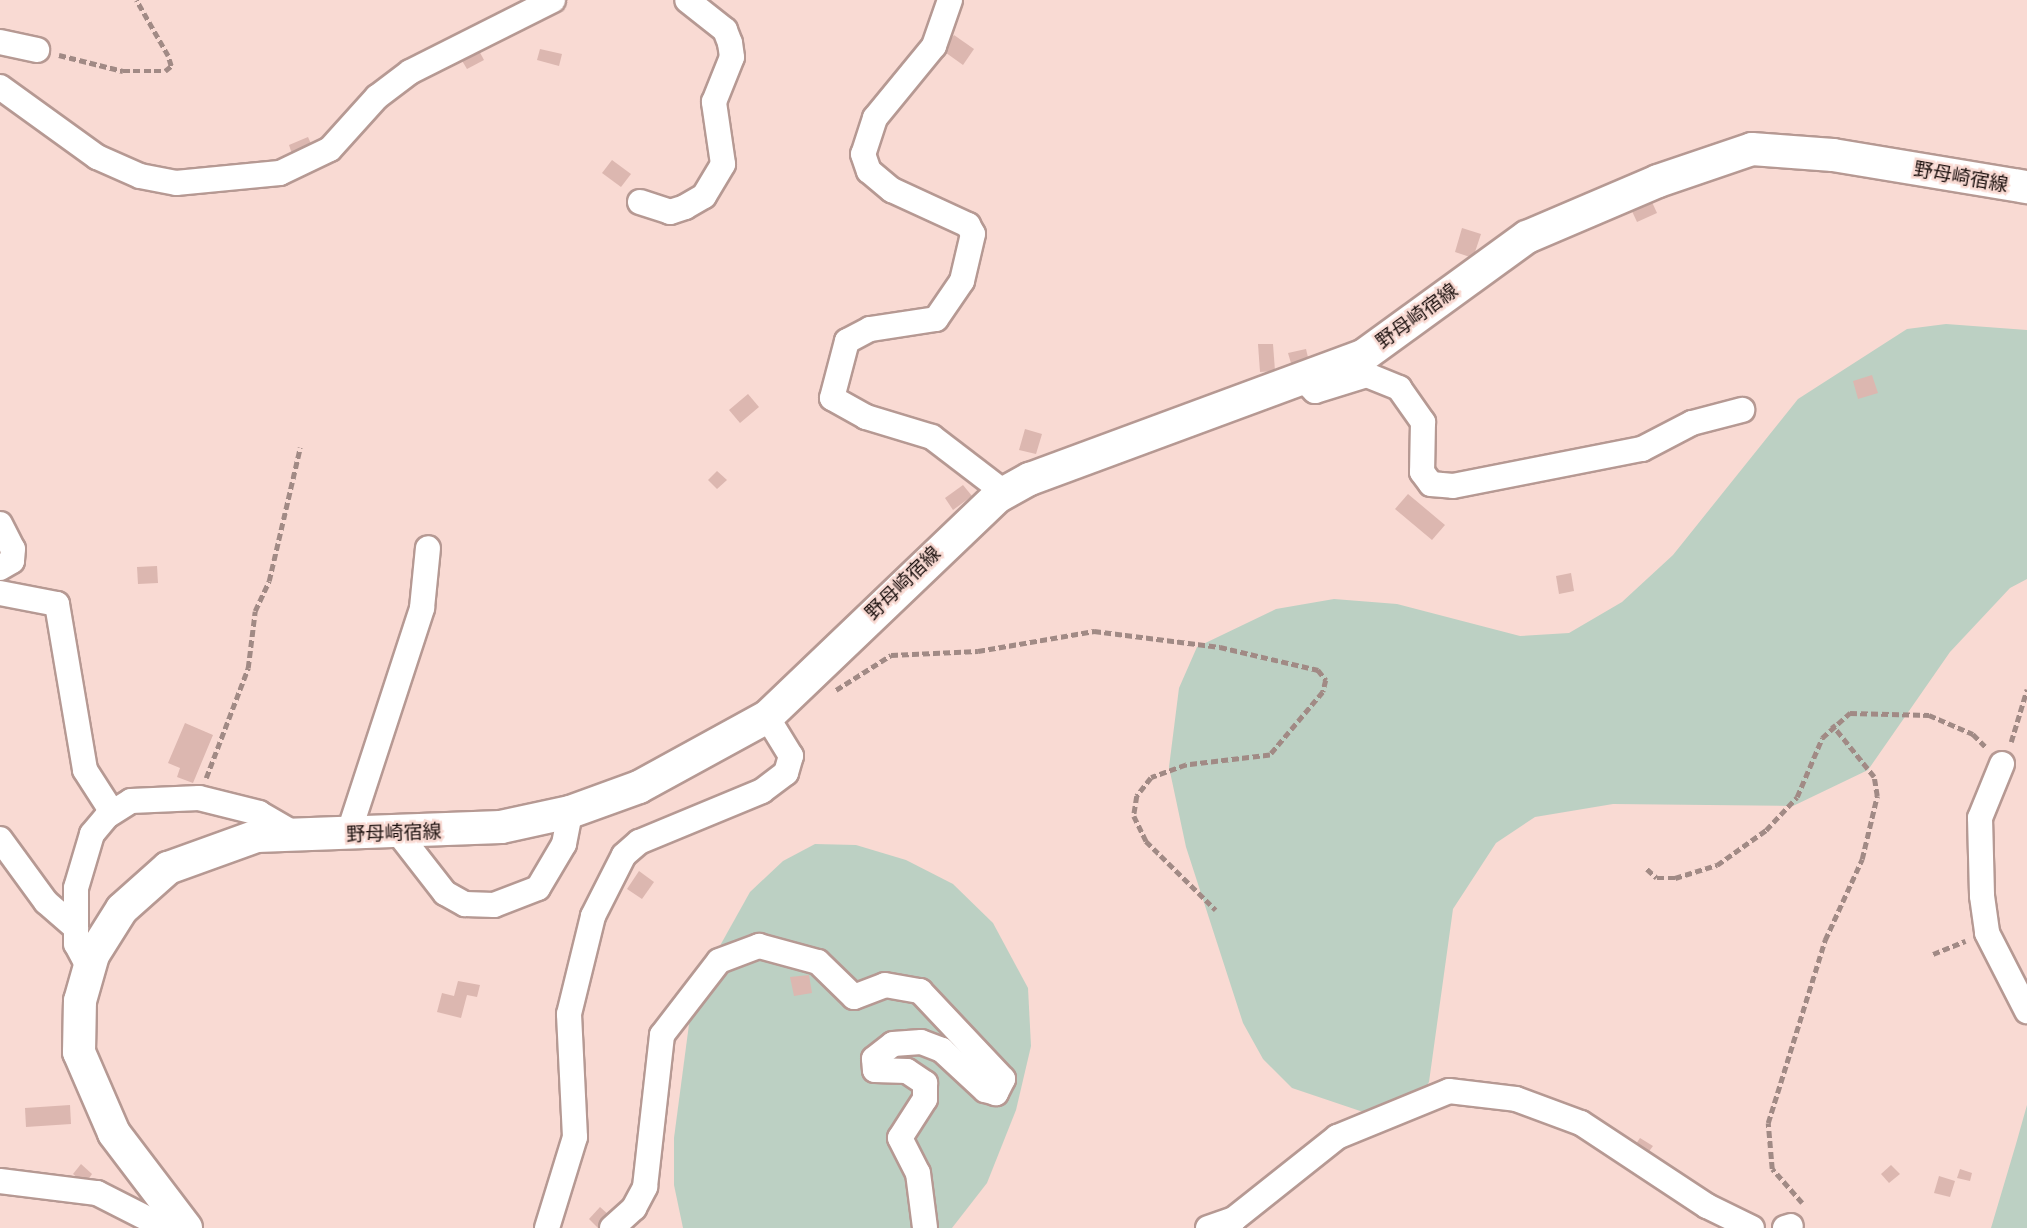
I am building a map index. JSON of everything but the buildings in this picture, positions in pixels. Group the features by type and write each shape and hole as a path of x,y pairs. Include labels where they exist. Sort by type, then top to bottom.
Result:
{"main road":[{"name":"野母崎宿線","path":"181,1223 114,1133 88,1080 78,1027 89,968 122,909 168,868 227,842 295,834 398,834 501,827 570,812 663,775 767,717 798,690 886,599 1005,493 1305,381 1363,356 1527,237 1752,149 1833,155 2027,187"}],"street":[{"path":"0,88 97,157 140,176 176,183 280,173 330,149 377,97 410,72 552,0"},
{"path":"640,202 670,212 685,207 704,196 723,164 714,102 732,57 730,43 725,30 688,0"},
{"path":"950,0 934,46 875,118 863,154 869,171 892,190 968,225 973,234 962,281 936,318 870,329 847,341 832,398 866,417 932,437 1005,493"},
{"path":"0,42 37,50"},
{"path":"1305,381 1315,391 1330,389 1367,375 1399,388 1423,422 1422,472 1431,484 1453,486 1642,449 1692,423 1742,410"},
{"path":"0,524 13,549 12,561 0,568"},
{"path":"348,835 422,608 428,548"},
{"path":"0,593 57,604 85,770 112,812"},
{"path":"548,1228 575,1137 569,1014 593,916 624,855 639,842 762,791 786,773 791,756 767,717"},
{"path":"2002,764 1980,818 1987,933 2027,1011"},
{"path":"89,968 76,928 82,860 92,834 112,812 131,801 199,798 259,814 295,834"},
{"path":"398,834 445,893 466,904 494,905 538,888 564,844 570,812"},
{"path":"0,839 46,902 76,928"},
{"path":"612,1228 634,1208 645,1186 662,1035 719,961 760,946 818,962 854,997 885,985 920,991 1003,1079 996,1093 985,1090 942,1050 921,1042 893,1044 874,1059 875,1070 907,1071 925,1083 925,1099 900,1138 918,1173 925,1228"},
{"path":"1208,1228 1234,1219 1337,1137 1449,1091 1516,1099 1581,1123 1707,1206 1752,1228"},
{"path":"0,1181 97,1193 154,1222 181,1223"}],"path":[{"path":"37,50 122,71 164,71 171,66 168,55 136,0"},
{"path":"199,798 248,668 254,611 269,581 300,448"},
{"path":"798,690 828,693 891,655 978,651 1094,631 1220,647 1318,670 1326,680 1323,692 1270,755 1186,765 1151,778 1137,796 1134,817 1146,841 1216,910"},
{"path":"1647,869 1657,878 1675,878 1717,865 1766,830 1797,797 1832,725 1850,713 1929,715 1973,734 2002,764 2027,689"},
{"path":"1788,1227 1804,1206 1772,1169 1768,1124 1825,940 1862,859 1877,796 1874,777 1832,725"},
{"path":"1933,954 1987,933"}],"green space":[{"path":"1946,324 2027,330 2027,579 2010,588 1950,652 1868,770 1793,806 1613,804 1535,817 1496,843 1453,909 1429,1082 1411,1110 1378,1117 1292,1088 1263,1059 1243,1023 1186,847 1169,767 1179,688 1197,647 1276,609 1334,599 1397,604 1520,636 1569,633 1622,602 1673,555 1798,399 1907,329"},
{"path":"815,844 856,845 906,860 953,884 993,923 1028,988 1031,1046 1016,1110 987,1183 952,1228 683,1228 674,1185 674,1138 693,994 750,892 783,861"},
{"path":"2027,1105 2027,1228 1991,1228 2016,1144"}]}
